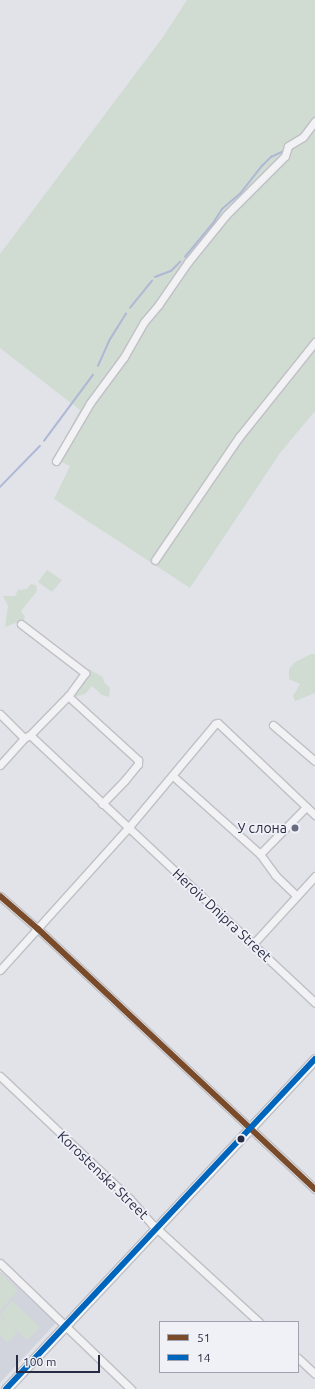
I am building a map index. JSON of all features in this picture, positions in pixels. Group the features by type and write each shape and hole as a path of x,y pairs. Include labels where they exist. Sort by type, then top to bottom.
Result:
{"main road":[{"path":"6,1389 252,1129 315,1059"}],"street":[{"path":"56,460 90,403 102,385 109,380 144,322 159,304 171,284 226,215 287,150 303,137 315,121"},
{"path":"155,560 238,437 315,342"},
{"path":"0,765 68,696 85,673 21,624"},
{"path":"68,696 138,760 138,764 125,780 102,804"},
{"name":"Heroiv Dnipra Street","path":"0,714 27,736 102,804 315,1003"},
{"path":"0,970 174,776 218,723 315,815"},
{"path":"273,725 315,762"},
{"path":"174,776 260,854 275,875 297,896"},
{"path":"260,854 306,807"},
{"path":"253,944 315,876"},
{"path":"0,896 38,929 315,1189"},
{"name":"Korostenska Street","path":"0,1076 158,1229 258,1321"},
{"path":"0,1263 131,1389"},
{"path":"299,1359 315,1374"}],"shaded area":[{"path":"187,0 315,0 315,411 280,453 190,588 54,499 70,466 54,458 80,410 0,348 0,254 163,37"},
{"path":"47,570 62,580 52,592 38,582"},
{"path":"31,584 36,585 37,591 21,611 25,617 24,620 5,627 8,606 3,596 15,596 18,590 27,589"},
{"path":"311,654 315,654 315,693 295,701 293,696 300,684 289,679 289,669 295,662"},
{"path":"89,669 103,677 104,682 110,688 109,697 102,695 92,686 85,694 74,697 71,695 80,689"},
{"path":"0,1271 56,1323 0,1383"},
{"path":"0,1273 18,1290 0,1311"},
{"path":"13,1301 40,1327 27,1340 0,1314"},
{"path":"0,1316 18,1332 8,1343 0,1335"}],"waterway":[{"path":"311,132 315,127"},
{"path":"289,149 301,142"},
{"path":"185,257 214,222 222,209 240,194 262,166 271,157 284,151"},
{"path":"155,277 171,271 180,262"},
{"path":"130,308 152,281"},
{"path":"98,366 109,341 126,314"},
{"path":"44,441 93,375"},
{"path":"0,487 40,446"}],"transit line":[{"name":"51","path":"0,896 38,929 315,1189"},
{"name":"14","path":"6,1389 315,1059"}],"place":[{"name":"У слона","path":"295,828"}]}
